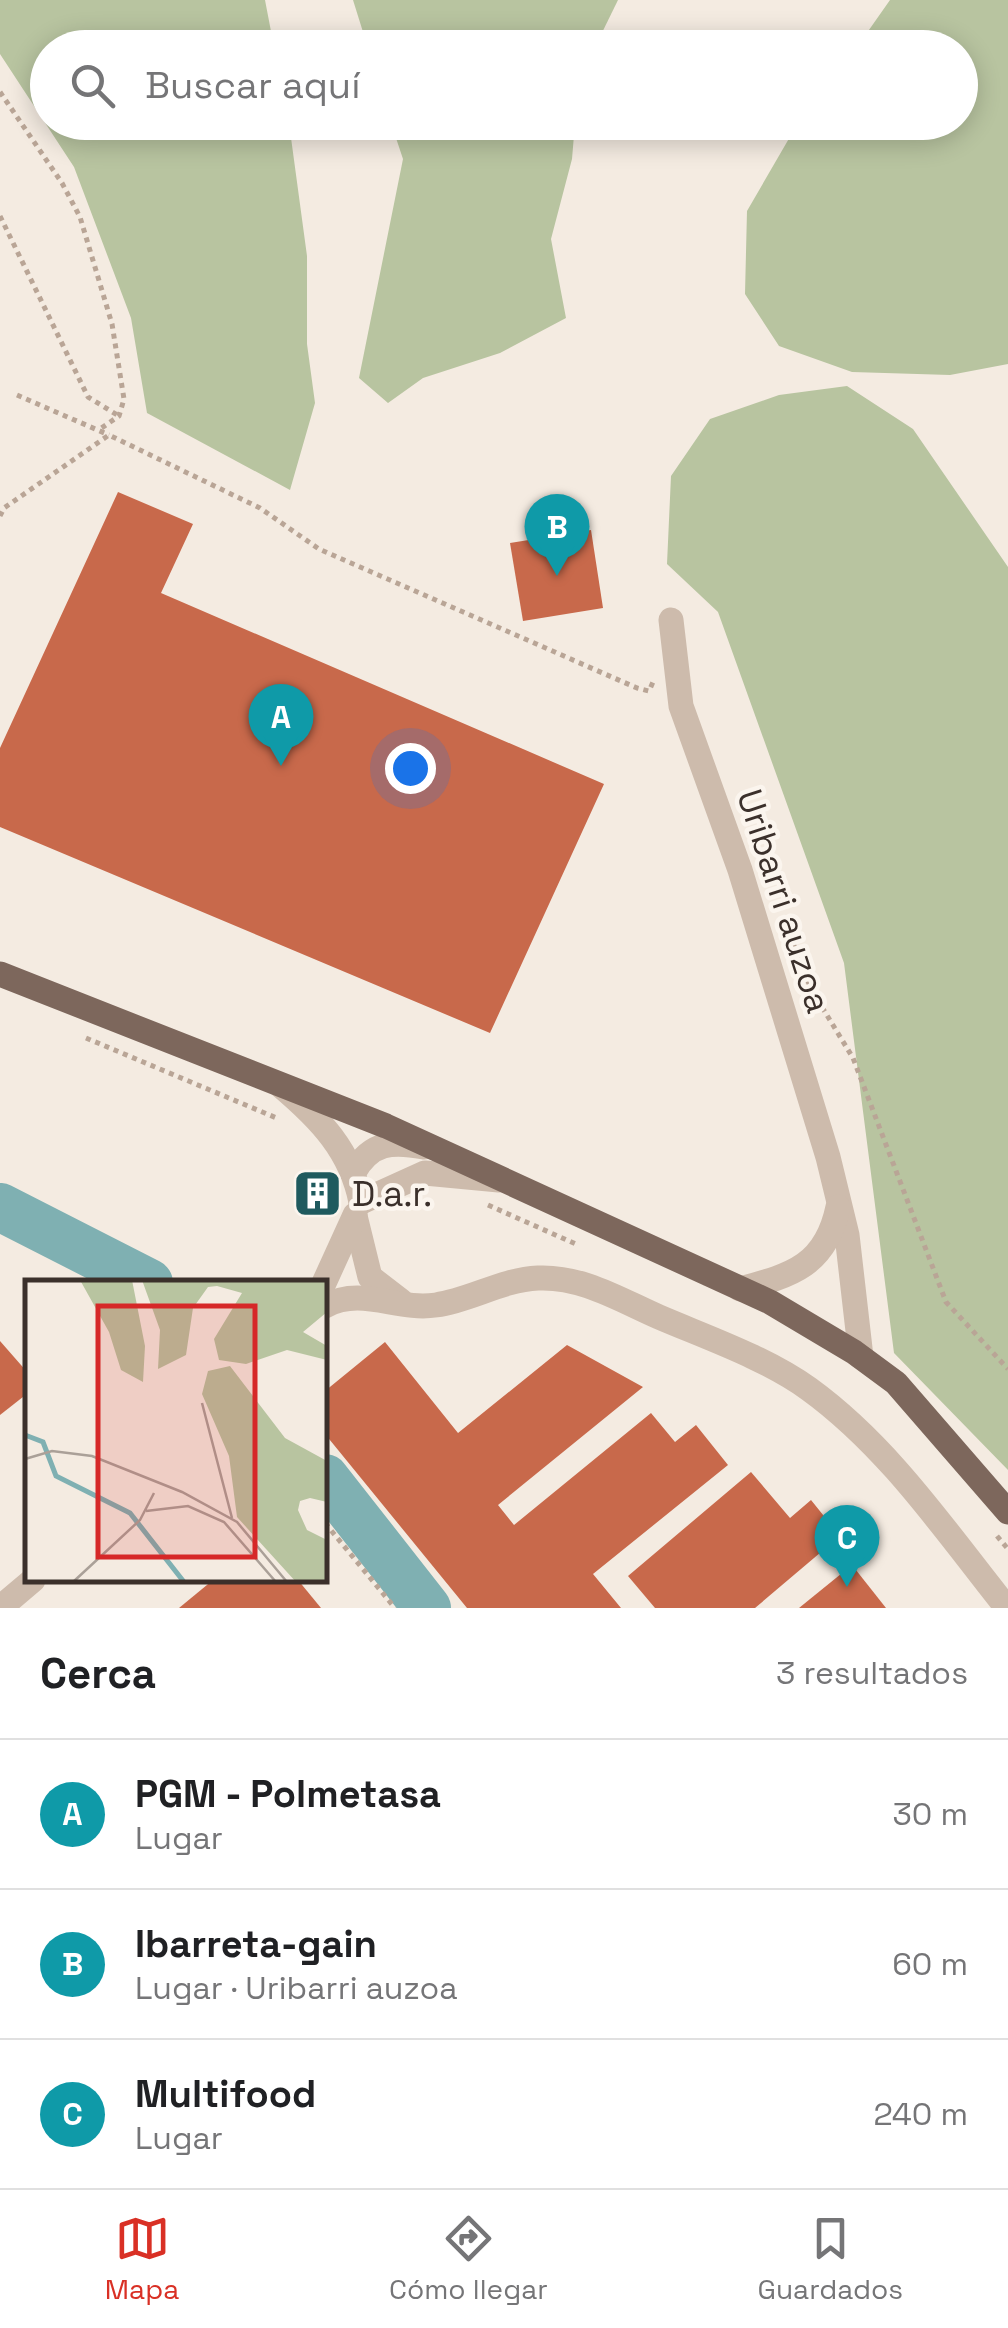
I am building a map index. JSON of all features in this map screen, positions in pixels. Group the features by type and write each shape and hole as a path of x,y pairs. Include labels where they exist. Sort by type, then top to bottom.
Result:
{"main road":[{"path":"0,974 438,1149 740,1289 861,1357 896,1383 1002,1523"}],"street":[{"name":"Uribarri auzoa","path":"671,620 681,706 756,921 839,1202 855,1285 861,1357"},
{"path":"279,1084 330,1132 354,1172 364,1204 370,1277"},
{"path":"330,1272 364,1204 384,1178 379,1146 360,1116"},
{"path":"354,1172 368,1151 379,1146 399,1142 438,1149"},
{"path":"364,1204 425,1173 512,1182"},
{"path":"740,1289 800,1270 832,1234 839,1202"},
{"path":"330,1272 356,1266 410,1306"},
{"path":"328,1305 356,1296 410,1306 438,1305 505,1282 540,1278 579,1282 808,1388 893,1464 1007,1608"},
{"path":"0,1608 29,1583"}],"path":[{"path":"0,92 30,136"},
{"path":"33,140 62,183 97,263 124,399 119,416 100,428"},
{"path":"0,216 88,397 119,416"},
{"path":"18,395 100,428 260,508 319,549 637,688 649,690 656,668"},
{"path":"0,516 4,508 108,435"},
{"path":"785,923 810,989 854,1058 946,1302 1008,1368"},
{"path":"75,1033 289,1123"},
{"path":"480,1202 590,1250"},
{"path":"1002,1523 1008,1549"},
{"path":"328,1528 394,1608"}],"green space":[{"path":"0,0 265,0 271,30 30,30 30,100 0,54"},
{"path":"353,0 618,0 603,30 362,30"},
{"path":"890,0 1008,0 1008,364 950,375 852,372 779,346 745,294 747,211 788,140 978,140 978,30 869,30"},
{"path":"56,140 291,140 307,256 307,344 315,403 290,490 147,413 131,318 74,167"},
{"path":"397,140 574,140 551,239 566,318 500,353 423,378 388,403 359,378 403,159"},
{"path":"847,386 913,429 1008,567 1008,1470 894,1353 844,963 718,612 667,564 671,476 710,419 779,395"}],"building":[{"path":"118,492 193,524 161,593 604,784 490,1033 0,827 0,748"},
{"path":"591,530 603,608 523,621 510,543"},
{"name":"D.a.r.","path":"314,1176 328,1179 320,1213 306,1210"},
{"path":"0,1341 25,1370 25,1395 0,1415"},
{"path":"385,1342 458,1433 567,1345 643,1387 498,1505 514,1525 651,1413 675,1442 696,1425 728,1465 593,1574 621,1608 467,1608 328,1438 328,1389"},
{"path":"751,1472 790,1518 811,1500 840,1536 755,1608 655,1608 628,1576"},
{"path":"852,1565 886,1608 799,1608"},
{"path":"209,1583 300,1583 321,1608 179,1608"}],"waterway":[{"path":"0,1207 143,1280"},
{"path":"328,1482 427,1608"}],"place":[{"name":"Ibarreta-gain","path":"557,576"},
{"name":"PGM - Polmetasa","path":"281,766"},
{"name":"D.a.r.","path":"317,1194"},
{"name":"Multifood","path":"847,1587"}]}
